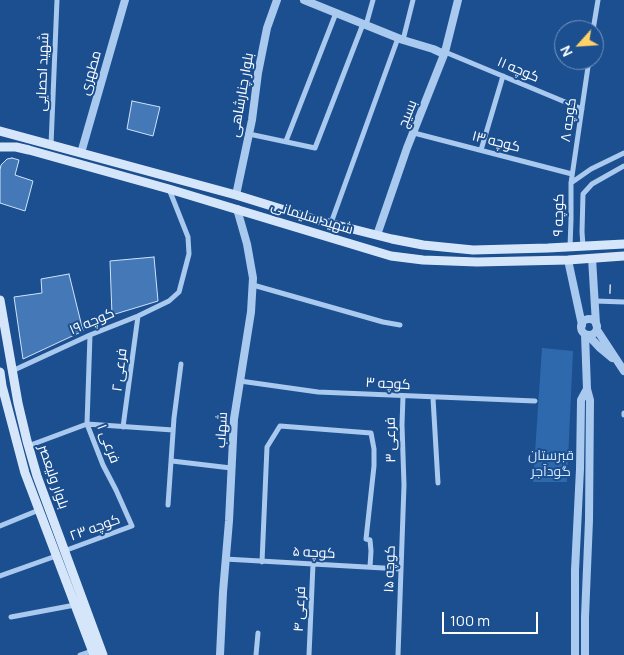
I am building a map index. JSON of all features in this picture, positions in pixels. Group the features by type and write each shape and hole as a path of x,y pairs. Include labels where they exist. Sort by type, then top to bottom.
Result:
{"main road":[{"name":"شهید سلیمانی","path":"0,131 236,195 331,223 423,245 473,250 624,244"},
{"name":"شهید سلیمانی","path":"0,147 16,147 29,150 169,189 391,256 423,260 477,262 568,260 624,256"},
{"path":"169,189 172,178"},
{"path":"372,250 377,235"},
{"name":"بلوار ولیعصر","path":"0,300 18,403 28,446 37,476 103,655"},
{"name":"بلوار ولیعصر","path":"0,372 1,388 23,465 93,653"},
{"path":"47,532 56,528"}],"street":[{"name":"شهید احصایی","path":"51,145 57,0"},
{"name":"مطهری","path":"80,153 125,0"},
{"name":"بلوار چنارشاهی","path":"236,195 252,120 258,73 267,28 277,0"},
{"path":"304,0 400,39 444,53"},
{"path":"249,134 315,148 365,25 373,0"},
{"path":"331,223 413,0"},
{"name":"بسیج","path":"377,235 444,53 458,0"},
{"path":"595,20 598,0"},
{"path":"286,141 336,13"},
{"name":"کوچه ۱۱","path":"444,53 582,109"},
{"name":"کوچه ۸","path":"571,183 588,70"},
{"path":"482,150 503,76"},
{"name":"کوچه ۱۳","path":"414,133 572,174"},
{"path":"571,183 591,169 624,153"},
{"path":"583,246 582,194 592,184 624,166"},
{"name":"کوچه ۹","path":"570,247 572,220 571,183"},
{"name":"کوچه ۱۹","path":"12,371 90,335 138,316 169,301 179,292 189,254 188,237 169,189"},
{"name":"شهاب","path":"220,655 234,419 251,312 253,285 247,244 237,210"},
{"path":"587,334 592,335 596,327 592,258"},
{"path":"568,260 583,331 619,364"},
{"path":"253,285 383,322 400,325"},
{"name":"۱","path":"595,301 624,302"},
{"name":"فرعی ۲","path":"124,427 138,316"},
{"path":"582,325 587,320 594,321 624,371"},
{"path":"587,334 587,389 590,400 585,652 575,651 575,570 581,400 587,389"},
{"name":"فرعی ۱","path":"90,335 87,424 102,465 116,490 132,526"},
{"path":"168,505 174,418 181,364"},
{"name":"کوچه ۳","path":"240,381 318,392 535,401"},
{"name":"فرعی ۳","path":"403,396 404,485"},
{"path":"433,398 438,483"},
{"path":"28,446 87,424 173,430"},
{"path":"262,562 267,447 280,426 371,433 374,449 374,466 366,530 366,539 370,540 370,567"},
{"path":"172,462 231,468"},
{"name":"کوچه ۱۵","path":"398,655 404,485"},
{"path":"0,526 39,510"},
{"name":"کوچه ۲۳","path":"64,550 132,526"},
{"path":"0,576 56,556"},
{"name":"کوچه ۵","path":"225,559 401,569"},
{"name":"فرعی ۴","path":"309,655 313,564"},
{"path":"10,616 75,605"},
{"path":"256,655 258,632"},
{"path":"80,655 93,653"}],"green space":[{"name":"قبرستان گودآجر","path":"542,348 573,351 567,482 533,482"}],"building":[{"path":"132,101 160,107 153,136 127,129"},
{"path":"7,159 19,160 15,175 33,181 25,211 0,203 1,165"},
{"path":"154,257 158,301 112,315 110,261"},
{"path":"69,274 83,331 23,359 14,297 42,293 41,279"}]}
